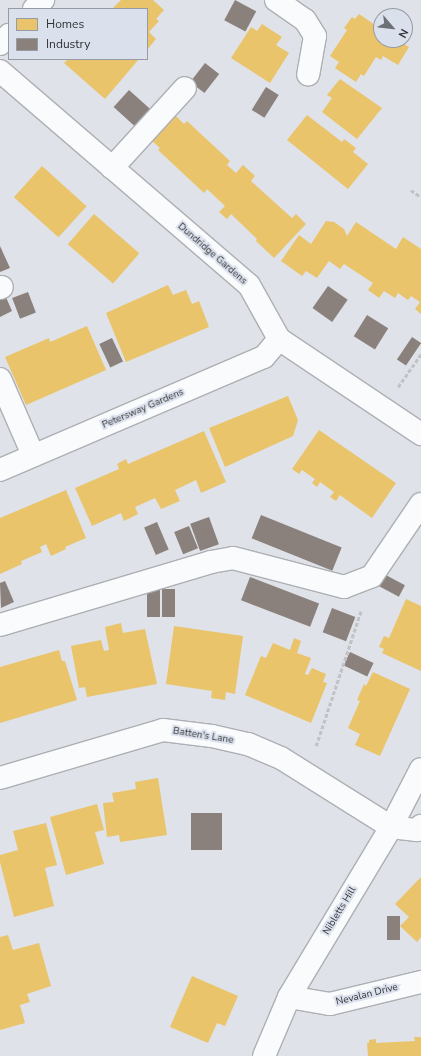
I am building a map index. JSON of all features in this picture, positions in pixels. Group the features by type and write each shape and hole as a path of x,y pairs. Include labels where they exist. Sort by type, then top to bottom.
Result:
{"street":[{"path":"35,8 43,0"},
{"path":"276,0 305,20 315,36 308,74"},
{"path":"0,44 8,36"},
{"name":"Dundridge Gardens","path":"0,72 248,285 280,338 421,434"},
{"path":"112,168 185,88"},
{"name":"Petersway Gardens","path":"0,470 264,357 280,338"},
{"path":"0,379 33,455"},
{"path":"0,625 211,562 233,558 344,587 372,576 421,504"},
{"name":"Batten's Lane","path":"0,778 164,730 212,736 248,744 281,758 391,827"},
{"name":"Nibletts Hill","path":"264,1056 289,997 391,827 421,769"},
{"path":"391,827 417,830 421,826"},
{"name":"Nevalan Drive","path":"289,997 330,1004 421,982"}],"path":[{"path":"411,190 421,197"},
{"path":"383,409 421,354"},
{"path":"307,774 372,576"}],"building: Homes":[{"path":"121,0 153,0 164,10 156,19 159,21 149,32 156,39 148,49 148,8 113,8"},
{"path":"359,14 373,24 373,48 408,48 398,65 383,56 381,60 376,57 364,76 361,74 356,82 335,68 339,62 330,56 347,30 344,28 352,17 355,19"},
{"path":"262,24 282,37 276,45 289,53 270,83 231,58 251,27 257,31"},
{"path":"67,60 138,60 105,99 64,63"},
{"path":"340,79 382,108 357,139 322,112 332,98 327,95"},
{"path":"174,114 184,124 187,121 230,161 227,165 236,173 243,165 255,176 251,181 292,218 296,214 306,224 274,258 231,214 227,219 219,212 225,206 207,189 204,193 158,150 160,148 151,140"},
{"path":"307,115 342,142 344,139 356,148 353,152 368,164 348,189 287,140"},
{"path":"42,166 87,206 58,237 14,197"},
{"path":"94,214 139,253 113,284 68,244"},
{"path":"326,221 334,222 344,229 347,236 356,222 396,249 403,237 421,249 421,314 415,309 420,302 411,296 408,300 398,293 395,298 384,291 379,298 368,290 373,283 344,264 340,269 329,261 317,278 306,271 302,276 281,261 299,235 311,244"},
{"path":"168,285 173,295 186,290 192,304 199,301 209,327 126,362 106,313"},
{"path":"87,326 106,370 26,405 5,357 49,338 50,342"},
{"path":"288,396 298,420 293,436 225,467 209,428"},
{"path":"319,430 396,483 372,518 340,495 336,501 330,497 334,492 320,482 317,487 312,483 315,479 302,470 299,474 292,469"},
{"path":"204,431 226,482 201,493 196,480 175,490 180,501 161,509 155,498 135,507 138,514 124,521 121,513 92,526 75,488 119,469 117,464 126,459 128,464"},
{"path":"66,490 86,538 65,547 66,549 51,556 46,544 40,547 42,552 21,561 22,564 0,574 0,518"},
{"path":"406,599 421,606 421,671 382,653 384,649 379,647 384,636 389,638"},
{"path":"121,623 123,633 145,629 157,684 87,697 85,687 79,688 71,646 101,640 104,651 109,650 105,627"},
{"path":"174,626 243,636 235,694 226,692 225,700 211,698 212,691 166,684"},
{"path":"294,638 301,641 297,653 311,658 305,674 308,675 312,668 326,674 323,682 327,683 311,723 245,695 261,656 266,658 273,643 290,650"},
{"path":"59,650 62,661 65,661 77,700 0,723 0,667"},
{"path":"373,672 410,689 380,756 355,745 360,734 348,728 360,701 357,700 364,684 366,686"},
{"path":"158,778 167,835 120,842 119,835 107,837 103,803 114,802 112,793 136,789 135,782"},
{"path":"97,804 104,830 95,832 104,864 66,875 50,817"},
{"path":"46,823 57,865 45,868 54,906 14,917 0,862 0,855 18,850 13,831"},
{"path":"421,877 421,937 417,942 400,926 409,917 395,904"},
{"path":"8,935 13,950 39,943 51,986 27,994 30,1002 20,1005 25,1023 0,1030 0,937"},
{"path":"192,976 238,996 225,1026 217,1023 208,1043 170,1027"},
{"path":"414,1037 421,1037 421,1056 368,1056 367,1043 369,1043 369,1040 376,1039 376,1043 415,1041"}],"building: Industry":[{"path":"235,0 256,11 245,32 224,20"},
{"path":"205,63 219,74 204,93 190,82"},
{"path":"266,87 279,95 264,118 252,110"},
{"path":"129,90 151,110 136,127 114,107"},
{"path":"0,246 10,268 0,272"},
{"path":"328,286 348,300 332,322 313,308"},
{"path":"28,292 36,313 20,319 12,298"},
{"path":"5,295 12,311 0,317 0,297"},
{"path":"367,315 388,328 375,349 354,336"},
{"path":"412,337 421,343 406,366 397,359"},
{"path":"112,338 123,362 110,367 99,344"},
{"path":"261,515 342,548 332,571 252,538"},
{"path":"209,517 219,544 200,551 190,524"},
{"path":"157,522 169,550 156,555 144,527"},
{"path":"189,526 198,548 183,554 174,532"},
{"path":"382,573 405,585 399,597 376,584"},
{"path":"250,577 319,604 310,627 241,600"},
{"path":"5,581 14,602 1,608 0,583"},
{"path":"162,589 175,589 175,617 162,617"},
{"path":"147,590 160,590 160,617 147,617"},
{"path":"332,608 355,617 346,641 323,632"},
{"path":"350,652 374,663 367,677 344,666"},
{"path":"191,813 222,813 222,850 191,850"},
{"path":"387,916 400,916 400,940 387,940"}]}
